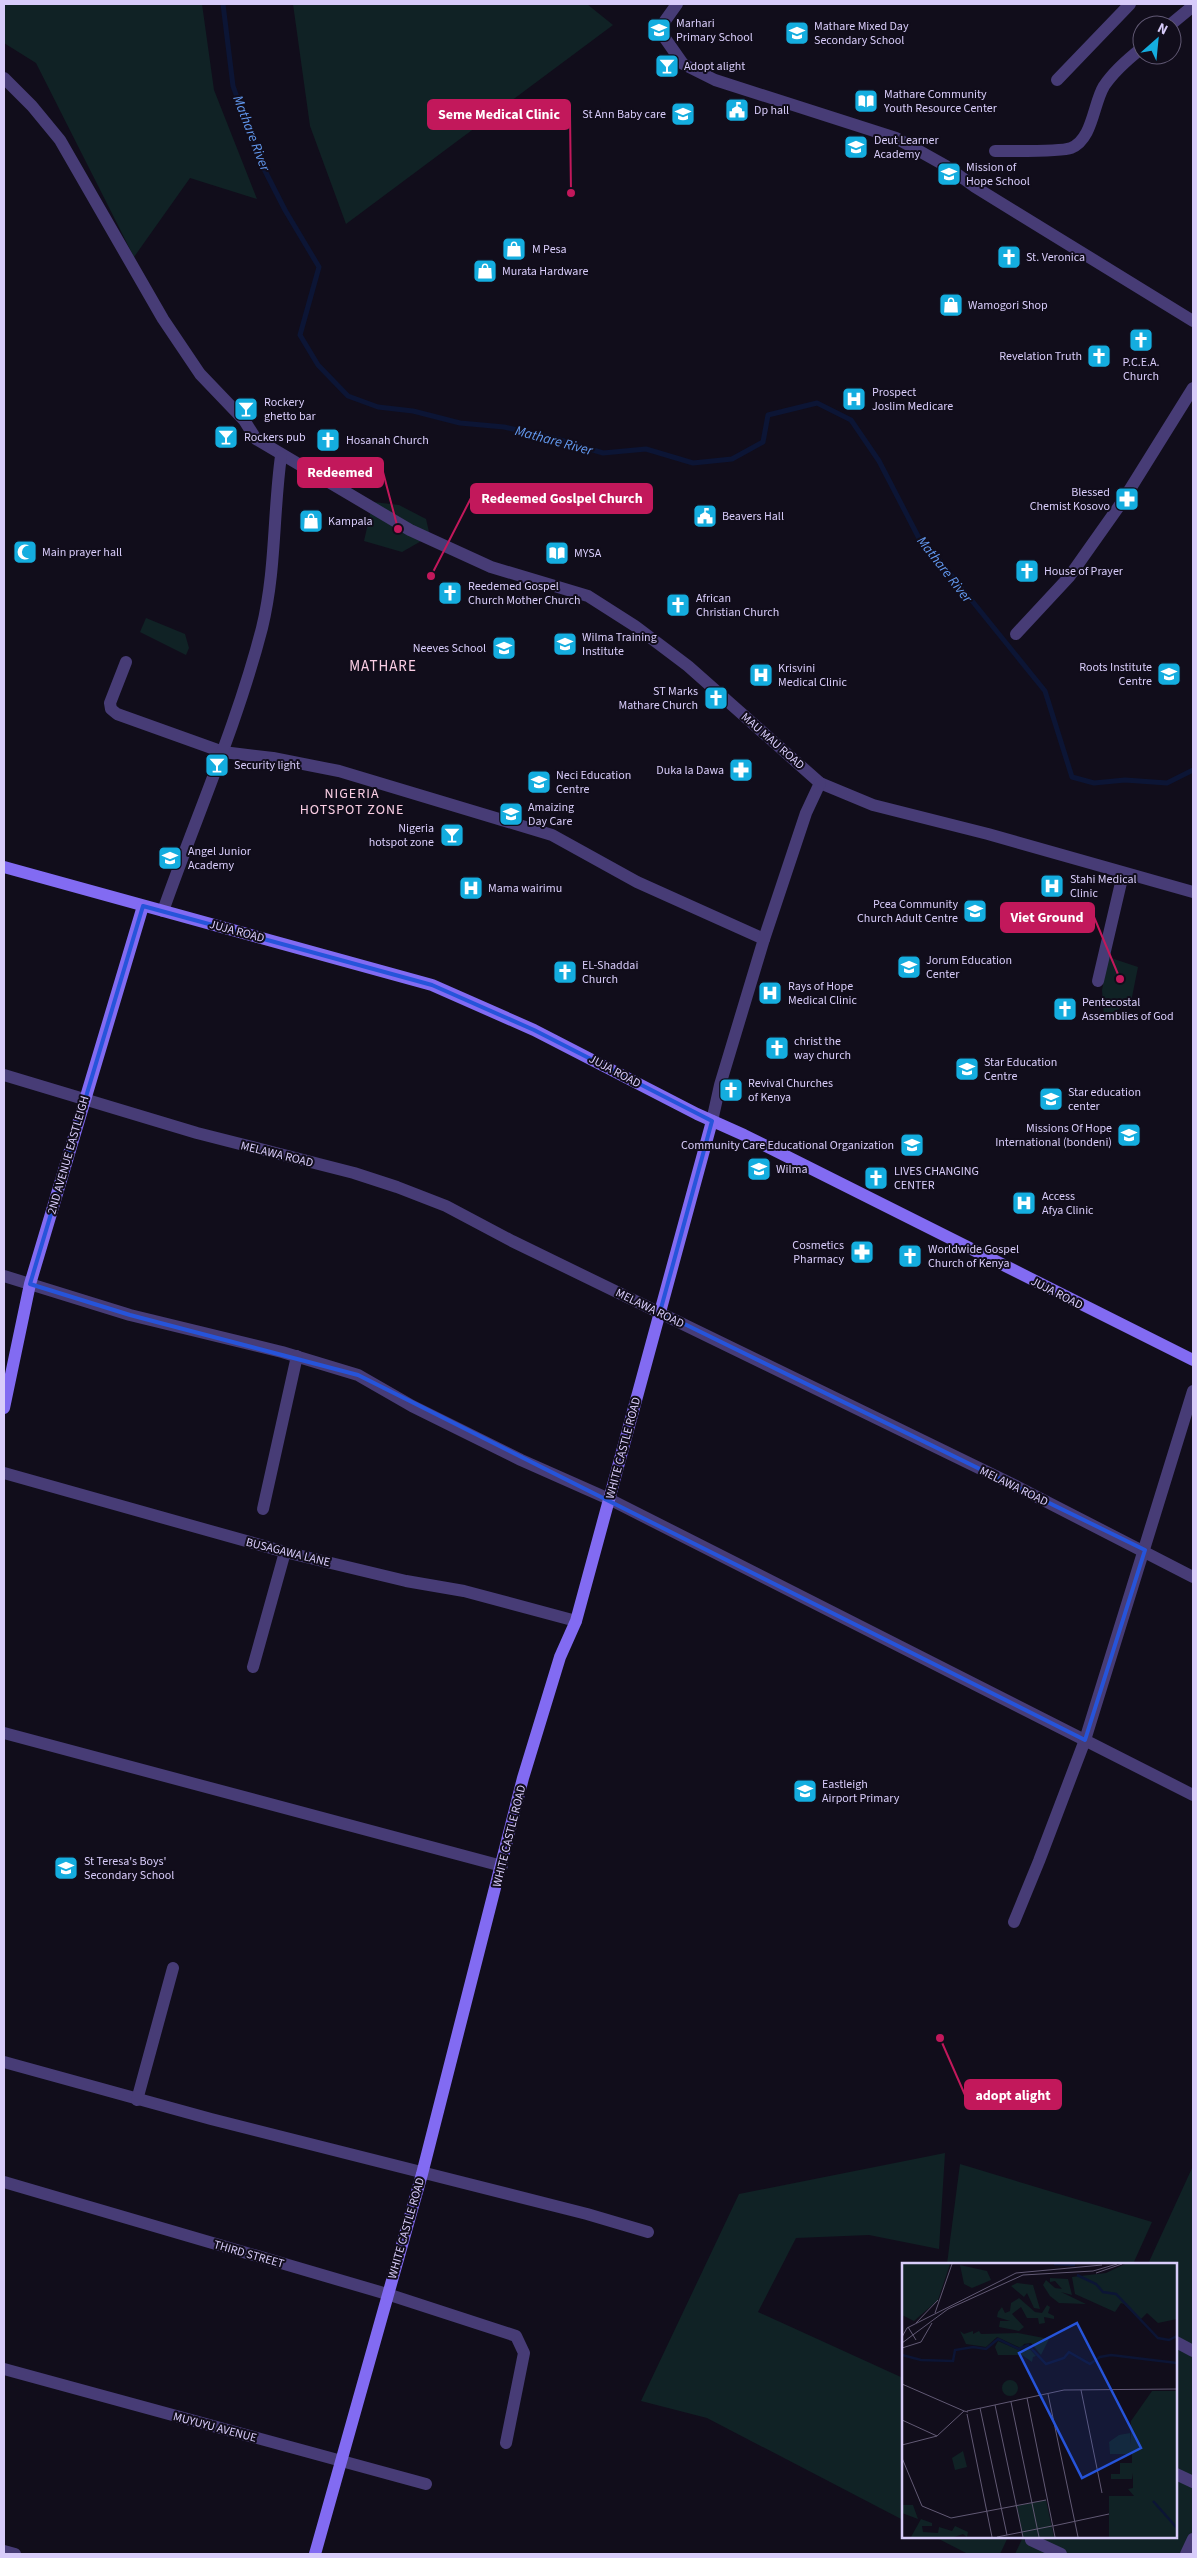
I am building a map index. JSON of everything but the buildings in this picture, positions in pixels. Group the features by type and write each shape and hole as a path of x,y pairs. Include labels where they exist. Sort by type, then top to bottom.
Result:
{"street":[{"path":"677,4 662,25 662,34 683,64 715,80 896,138 946,166 975,188 1193,321"},
{"path":"1058,80 1130,4"},
{"path":"1182,15 1193,6"},
{"path":"995,151 1070,149 1081,142 1087,133 1096,101 1105,85 1113,74 1132,57"},
{"name":"MAU MAU ROAD","path":"4,78 32,106 60,140 153,302 200,374 244,420 256,439 281,456 410,530 491,567 588,596 635,626 688,666 820,783 873,805 988,834 1123,874 1193,892"},
{"path":"1016,634 1069,577 1122,502 1193,388"},
{"path":"163,911 223,752 262,628 274,564 274,513 281,456"},
{"path":"126,662 110,703 111,709 117,714 223,752 274,758 339,771 546,833 670,898 764,939"},
{"path":"712,1122 725,1068 764,939 806,813 820,783"},
{"name":"JUJA ROAD","path":"4,867 432,985 534,1030 712,1122 787,1156 1193,1360"},
{"path":"1098,981 1123,874"},
{"name":"2ND AVENUE EASTLEIGH","path":"4,1408 30,1284 143,906"},
{"name":"MELAWA ROAD","path":"4,1075 197,1133 288,1158 354,1173 446,1206 512,1241 1145,1550 1193,1577"},
{"name":"WHITE CASTLE ROAD","path":"315,2554 422,2174 523,1778 560,1657 576,1621 712,1122"},
{"path":"4,1276 130,1315 297,1356 358,1375 412,1406 521,1460 609,1499 1193,1795"},
{"path":"263,1509 297,1356"},
{"path":"1014,1922 1085,1740 1193,1391"},
{"name":"BUSAGAWA LANE","path":"4,1472 285,1552 406,1581 464,1591 576,1621"},
{"path":"253,1667 285,1552"},
{"path":"4,1733 502,1866"},
{"path":"137,2100 173,1968"},
{"path":"4,2062 137,2100 422,2174 587,2214 648,2232"},
{"name":"THIRD STREET","path":"4,2182 387,2294 516,2336 524,2353 506,2443"},
{"path":"1177,2343 1193,2352"},
{"name":"MUYUYU AVENUE","path":"4,2369 426,2484"},
{"path":"1177,2474 1193,2482"},
{"path":"1186,2554 1193,2539"},
{"path":"1031,2540 1061,2554"},
{"path":"4,2551 15,2554"}],"highlighted area":[{"path":"143,906 432,985 534,1030 712,1121 660,1312 1145,1550 1085,1740 358,1375 130,1315 30,1284"}],"shaded area":[{"path":"4,4 202,4 214,90 257,199 190,178 134,257 36,63 4,43"},
{"path":"293,4 587,4 613,25 346,224 310,126"},
{"path":"373,502 399,505 426,519 430,536 402,552 364,541"},
{"path":"146,618 185,634 189,648 186,655 140,632"},
{"path":"1108,957 1138,967 1131,1002 1104,1017 1102,990"},
{"path":"945,2153 939,2249 869,2235 796,2238 758,2312 902,2378 902,2519 707,2418 641,2401 739,2194"},
{"path":"960,2164 1152,2222 1133,2263 947,2263"},
{"path":"1193,2166 1193,2554 1015,2554 1023,2538 1177,2538 1177,2263 1148,2263"},
{"path":"937,2538 1008,2538 1000,2554 968,2554"}],"waterway":[{"name":"Mathare River","path":"223,4 233,86 261,163 285,210 319,267 300,335 318,365 348,396 378,407 413,411 460,423 504,427 557,439 603,453 646,449 693,463 732,459 763,442 768,415 817,403 851,420 879,461 922,544 939,560 1045,691 1072,777 1094,783 1125,780 1167,783 1193,770"}],"place":[{"name":"Marhari Primary School","path":"659,30"},
{"name":"Mathare Mixed Day Secondary School","path":"797,33"},
{"name":"Adopt alight","path":"667,66"},
{"name":"Mathare Community Youth Resource Center","path":"866,101"},
{"name":"Dp hall","path":"737,110"},
{"name":"St Ann Baby care","path":"683,114"},
{"name":"Deut Learner Academy","path":"856,147"},
{"name":"Mission of Hope School","path":"949,174"},
{"name":"Seme Medical Clinic","path":"571,193"},
{"name":"M Pesa","path":"514,249"},
{"name":"St. Veronica","path":"1009,257"},
{"name":"Murata Hardware","path":"485,271"},
{"name":"Wamogori Shop","path":"951,305"},
{"name":"P.C.E.A. Church","path":"1141,340"},
{"name":"Revelation Truth","path":"1099,356"},
{"name":"Prospect Joslim Medicare","path":"854,399"},
{"name":"Rockery ghetto bar","path":"246,409"},
{"name":"Rockers pub","path":"226,437"},
{"name":"Hosanah Church","path":"328,440"},
{"name":"Blessed Chemist Kosovo","path":"1127,499"},
{"name":"Beavers Hall","path":"705,516"},
{"name":"Kampala","path":"311,521"},
{"name":"Redeemed","path":"398,529"},
{"name":"Main prayer hall","path":"25,552"},
{"name":"MYSA","path":"557,553"},
{"name":"House of Prayer","path":"1027,571"},
{"name":"Redeemed Goslpel Church","path":"431,576"},
{"name":"Reedemed Gospel Church Mother Church","path":"450,593"},
{"name":"African Christian Church","path":"678,605"},
{"name":"Wilma Training Institute","path":"565,644"},
{"name":"Neeves School","path":"504,648"},
{"name":"Roots Institute Centre","path":"1169,674"},
{"name":"Krisvini Medical Clinic","path":"761,675"},
{"name":"ST Marks Mathare Church","path":"716,698"},
{"name":"Security light","path":"217,765"},
{"name":"Duka la Dawa","path":"741,770"},
{"name":"Neci Education Centre","path":"539,782"},
{"name":"Amaizing Day Care","path":"511,814"},
{"name":"Nigeria hotspot zone","path":"452,835"},
{"name":"Angel Junior Academy","path":"170,858"},
{"name":"Stahi Medical Clinic","path":"1052,886"},
{"name":"Mama wairimu","path":"471,888"},
{"name":"Pcea Community Church Adult Centre","path":"975,911"},
{"name":"Jorum Education Center","path":"909,967"},
{"name":"EL-Shaddai Church","path":"565,972"},
{"name":"Viet Ground","path":"1120,979"},
{"name":"Rays of Hope Medical Clinic","path":"770,993"},
{"name":"Pentecostal Assemblies of God","path":"1065,1009"},
{"name":"christ the way church","path":"777,1048"},
{"name":"Star Education Centre","path":"967,1069"},
{"name":"Revival Churches of Kenya","path":"731,1090"},
{"name":"Star education center","path":"1051,1099"},
{"name":"Missions Of Hope International (bondeni)","path":"1129,1135"},
{"name":"Community Care Educational Organization","path":"912,1145"},
{"name":"Wilma","path":"759,1169"},
{"name":"LIVES CHANGING CENTER","path":"876,1178"},
{"name":"Access Afya Clinic","path":"1024,1203"},
{"name":"Cosmetics Pharmacy","path":"862,1252"},
{"name":"Worldwide Gospel Church of Kenya","path":"910,1256"},
{"name":"Eastleigh Airport Primary","path":"805,1791"},
{"name":"St Teresa's Boys' Secondary School","path":"66,1868"},
{"name":"adopt alight","path":"940,2038"}],"district":[{"name":"MATHARE","path":"383,666"},
{"name":"NIGERIA HOTSPOT ZONE","path":"352,802"}]}
